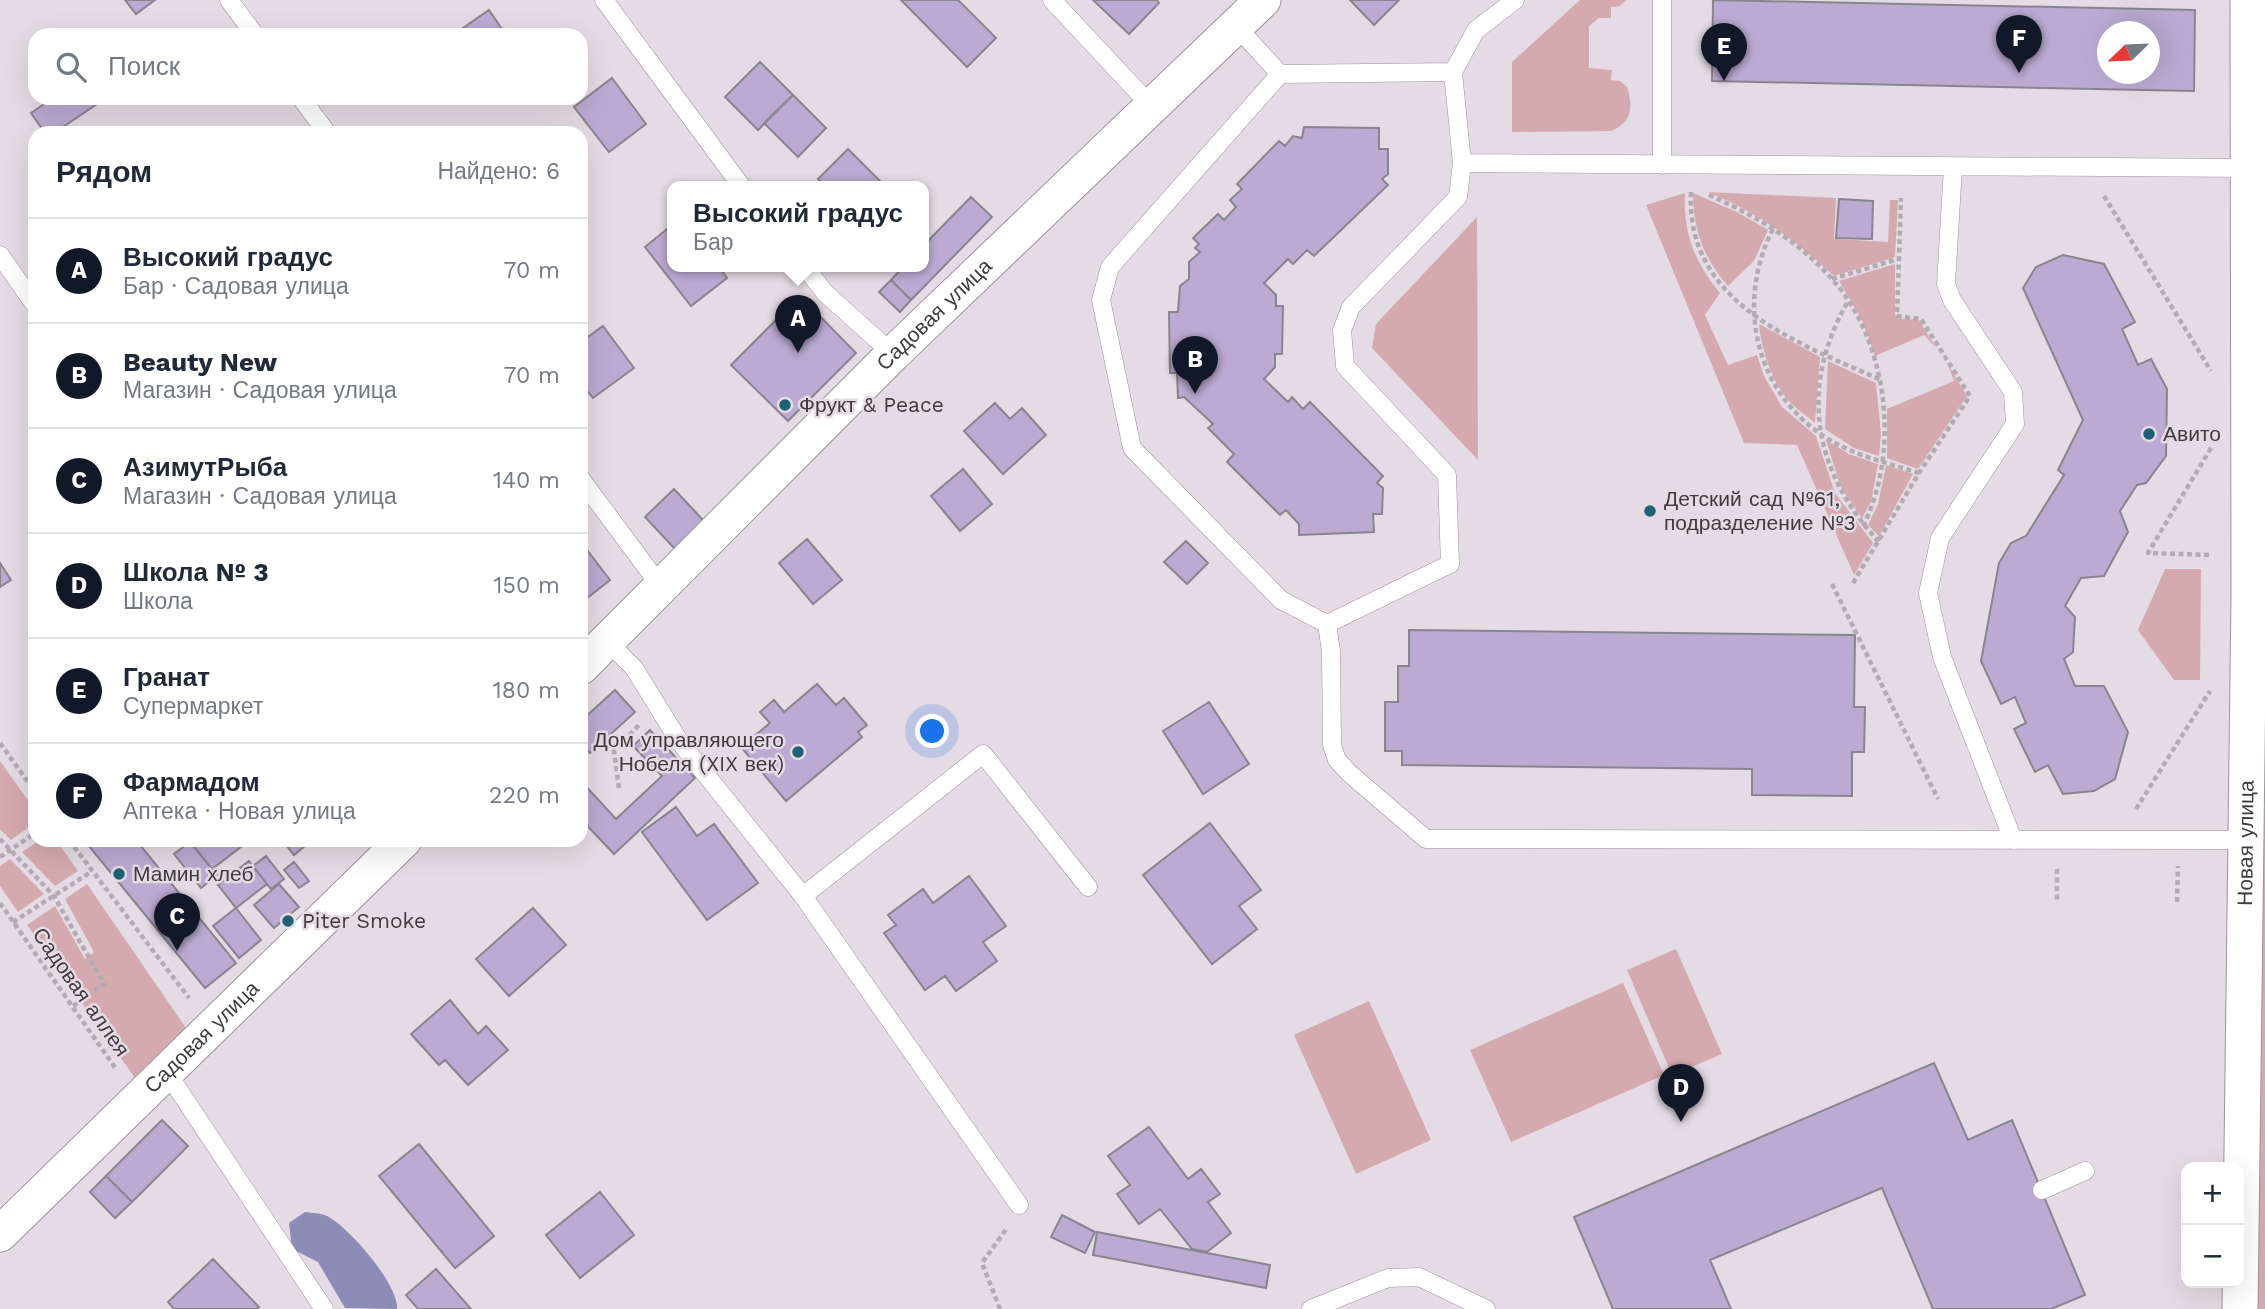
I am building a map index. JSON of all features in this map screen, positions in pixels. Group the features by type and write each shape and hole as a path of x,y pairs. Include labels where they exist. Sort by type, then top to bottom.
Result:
{"street":[{"name":"Садовая улица","path":"588,660 893,354 1263,0"},
{"name":"Новая улица","path":"2240,1309 2246,840 2257,597 2248,0"},
{"name":"Садовая улица","path":"0,1234 397,847"}],"lane":[{"path":"229,0 250,28"},
{"path":"604,0 738,181"},
{"path":"1052,0 1152,107"},
{"path":"1327,624 1450,564 1447,475 1345,366 1342,330 1351,307 1458,197 1462,163 1452,72 1476,30 1514,0"},
{"path":"1661,165 1662,0"},
{"path":"1237,27 1280,74"},
{"path":"1327,624 1281,600 1132,448 1101,300 1110,267 1280,74 1452,72"},
{"path":"306,105 322,126"},
{"path":"1462,163 2249,168"},
{"path":"1954,167 1946,284 1952,300 2013,392 2015,424 1940,538 1927,593 1942,657 2013,840"},
{"path":"0,255 28,295"},
{"path":"808,272 825,293 893,354"},
{"path":"588,488 661,587"},
{"path":"1327,624 1331,650 1332,745 1337,760 1426,839 2246,840"},
{"path":"607,640 634,668 679,741 803,897 1019,1205"},
{"path":"803,897 983,754 1088,887"},
{"path":"166,1070 324,1309"},
{"path":"2042,1190 2085,1171"},
{"path":"1311,1309 1388,1278 1419,1277 1486,1309"}],"path":[{"path":"1863,526 1875,502 1885,431 1879,379 1869,346 1848,302 1832,279 1773,229 1740,209 1691,186 1690,211 1705,265 1754,317 1824,355 1879,379"},
{"path":"2103,195 2214,376"},
{"path":"1853,583 1919,472 1970,396 1921,319 1897,316 1901,198"},
{"path":"1773,229 1762,252 1754,285 1754,317 1756,339 1769,374 1786,403 1820,433 1851,451 1919,472"},
{"path":"1832,279 1898,259"},
{"path":"1848,302 1824,355 1820,433 1839,491 1863,526 1879,542"},
{"path":"2214,442 2148,553 2225,555"},
{"path":"1832,584 1938,799"},
{"path":"2136,809 2218,680"},
{"path":"619,788 614,751 657,707"},
{"path":"0,743 28,782"},
{"path":"0,857 28,837"},
{"path":"0,839 54,896 104,984 72,1007"},
{"path":"74,847 211,1026"},
{"path":"2057,864 2057,903"},
{"path":"2177,902 2178,865"},
{"path":"13,922 91,872"},
{"name":"Садовая аллея","path":"0,903 137,1098"},
{"path":"1000,1309 982,1264 1019,1205"}],"shaded area":[{"path":"1580,0 1626,0 1620,6 1611,7 1611,18 1599,18 1589,26 1589,68 1612,70 1611,80 1620,81 1627,87 1630,108 1627,119 1611,131 1512,132 1512,62"},
{"path":"1708,192 1836,198 1834,239 1888,242 1890,200 1898,200 1895,257 1834,276 1775,228 1743,208"},
{"path":"1685,193 1686,221 1692,247 1720,293 1705,315 1728,365 1757,355 1764,376 1782,407 1816,436 1835,493 1873,543 1854,575 1797,445 1744,443 1646,205"},
{"path":"1693,193 1737,212 1768,230 1754,261 1728,286 1706,254 1695,219"},
{"path":"1477,217 1478,460 1372,348 1376,324"},
{"path":"1895,264 1895,318 1919,320 1936,348 1924,335 1875,356 1862,320 1839,281"},
{"path":"1759,324 1820,357 1815,423 1792,404 1777,384 1762,344"},
{"path":"1828,361 1876,383 1881,434 1879,456 1854,448 1825,429"},
{"path":"1947,363 1967,396 1918,469 1887,458 1887,409 1954,381"},
{"path":"1826,440 1849,454 1878,464 1871,502 1862,518 1841,488"},
{"path":"1886,465 1913,474 1879,536 1868,525 1878,504"},
{"path":"2165,569 2201,569 2200,680 2174,680 2138,630"},
{"path":"0,761 28,800 28,828 11,840 0,829"},
{"path":"2265,806 2265,1309 2244,1309 2242,1160"},
{"path":"30,847 61,847 78,871 55,886 22,852"},
{"path":"10,859 44,894 18,912 0,886 0,866"},
{"path":"87,884 186,1028 135,1078 27,925 55,906 85,959 94,952 65,899"},
{"path":"1676,949 1722,1054 1672,1075 1627,970"},
{"path":"1623,983 1664,1075 1511,1142 1470,1050"},
{"path":"1369,1001 1431,1140 1356,1174 1294,1035"}],"water":[{"path":"305,1212 327,1216 348,1232 382,1272 390,1286 397,1309 345,1308 318,1262 292,1249 289,1223"}],"building":[{"path":"125,0 155,0 136,14"},
{"path":"901,0 958,0 996,38 967,67"},
{"path":"1093,0 1157,0 1159,3 1129,34"},
{"path":"1350,0 1399,0 1374,25"},
{"path":"1713,0 2195,10 2194,91 1712,81"},
{"path":"489,10 501,28 463,28"},
{"path":"760,62 793,95 758,130 725,97"},
{"path":"612,78 646,124 609,152 574,107 588,105 588,96"},
{"path":"793,95 826,128 798,157 764,123"},
{"path":"43,105 96,105 64,126 40,126 31,113"},
{"path":"1304,127 1379,128 1379,149 1388,149 1388,174 1382,179 1388,185 1314,256 1307,250 1293,264 1288,259 1264,283 1276,295 1276,306 1283,306 1282,354 1275,354 1275,367 1264,379 1288,402 1292,397 1303,409 1310,402 1383,476 1377,483 1383,488 1382,514 1373,514 1374,532 1299,535 1299,524 1286,510 1280,515 1227,462 1234,454 1208,428 1213,424 1184,397 1178,398 1177,373 1170,373 1169,312 1178,312 1180,286 1189,279 1189,262 1200,252 1195,248 1199,244 1193,238 1218,214 1224,220 1236,207 1230,200 1242,189 1237,184 1279,141 1285,146 1293,136 1302,138"},
{"path":"848,149 880,181 820,181 818,179"},
{"path":"971,197 992,217 911,300 891,280 898,272 929,272 929,240"},
{"path":"1839,199 1873,201 1872,239 1836,238"},
{"path":"667,229 667,272 723,272 727,278 691,306 645,247"},
{"path":"2063,255 2104,264 2135,322 2122,329 2138,365 2151,359 2167,389 2166,456 2146,483 2137,485 2120,511 2128,532 2104,576 2081,578 2065,606 2075,617 2073,652 2064,659 2075,686 2104,686 2128,732 2115,779 2094,791 2063,794 2048,765 2035,772 2014,729 2026,723 2015,697 2001,704 1981,661 1999,563 2011,543 2026,536 2064,475 2058,470 2083,420 2023,288 2036,267"},
{"path":"891,280 911,300 900,312 879,292"},
{"path":"800,296 856,353 788,421 731,365"},
{"path":"603,326 634,368 593,398 588,392 588,337"},
{"path":"995,403 1010,419 1022,408 1046,435 1003,474 964,431"},
{"path":"963,469 992,504 960,531 931,496"},
{"path":"674,489 704,521 675,549 645,517"},
{"path":"807,539 842,580 813,604 779,563"},
{"path":"1186,541 1208,563 1187,584 1164,562"},
{"path":"588,551 610,580 588,597"},
{"path":"0,563 11,580 0,587"},
{"path":"1409,630 1855,635 1854,707 1865,707 1864,752 1852,752 1852,796 1752,795 1752,769 1402,765 1402,751 1385,751 1385,702 1398,702 1398,666 1409,666"},
{"path":"817,684 836,705 844,698 867,725 858,732 862,737 786,801 741,747 770,723 760,712 774,700 784,712"},
{"path":"615,690 635,712 590,753 588,715"},
{"path":"1209,702 1249,764 1203,794 1163,731"},
{"path":"650,730 695,778 614,854 588,826 588,789 616,819 662,776 633,746"},
{"path":"676,807 697,836 714,824 758,883 707,920 642,832"},
{"path":"1210,823 1261,890 1239,906 1257,929 1212,964 1143,875"},
{"path":"90,847 142,847 236,963 205,988"},
{"path":"183,847 194,847 217,875 201,888 174,854"},
{"path":"195,847 241,847 212,869"},
{"path":"288,847 304,847 294,855"},
{"path":"266,856 284,879 271,889 253,866"},
{"path":"249,861 267,884 236,908 218,885"},
{"path":"294,862 309,881 299,888 284,870"},
{"path":"969,876 1006,926 983,942 997,961 956,991 945,976 925,990 884,933 896,925 888,915 923,889 933,903"},
{"path":"279,884 299,907 274,928 254,905"},
{"path":"236,908 261,940 239,958 213,926"},
{"path":"533,908 566,945 509,996 476,959"},
{"path":"450,1000 478,1034 486,1026 508,1050 468,1085 445,1060 439,1065 411,1034"},
{"path":"1934,1063 1968,1140 2012,1120 2085,1295 2051,1309 1933,1309 1882,1188 1710,1260 1731,1309 1613,1309 1574,1217"},
{"path":"162,1120 188,1146 132,1202 106,1176"},
{"path":"1149,1127 1188,1179 1201,1169 1220,1194 1208,1202 1231,1233 1207,1252 1192,1249 1160,1209 1139,1224 1117,1194 1130,1185 1108,1156"},
{"path":"419,1144 494,1236 455,1268 379,1176"},
{"path":"106,1176 132,1202 115,1218 90,1192"},
{"path":"600,1192 634,1235 580,1278 546,1235"},
{"path":"1062,1215 1095,1232 1085,1253 1051,1237"},
{"path":"1097,1232 1270,1265 1266,1288 1093,1255"},
{"path":"213,1259 259,1307 174,1309 168,1302"},
{"path":"436,1269 471,1309 418,1309 406,1295"}],"place":[{"name":"Фармадом","path":"2019,73"},
{"name":"Гранат","path":"1724,81"},
{"name":"Высокий градус","path":"798,353"},
{"name":"Beauty New","path":"1195,394"},
{"name":"Фрукт & Peace","path":"785,405"},
{"name":"Авито","path":"2149,434"},
{"name":"Детский сад №61, подразделение №3","path":"1650,511"},
{"name":"Дом управляющего Нобеля (XIX век)","path":"798,752"},
{"name":"Мамин хлеб","path":"119,874"},
{"name":"Piter Smoke","path":"288,921"},
{"name":"АзимутРыба","path":"177,951"},
{"name":"Школа № 3","path":"1681,1122"}]}
